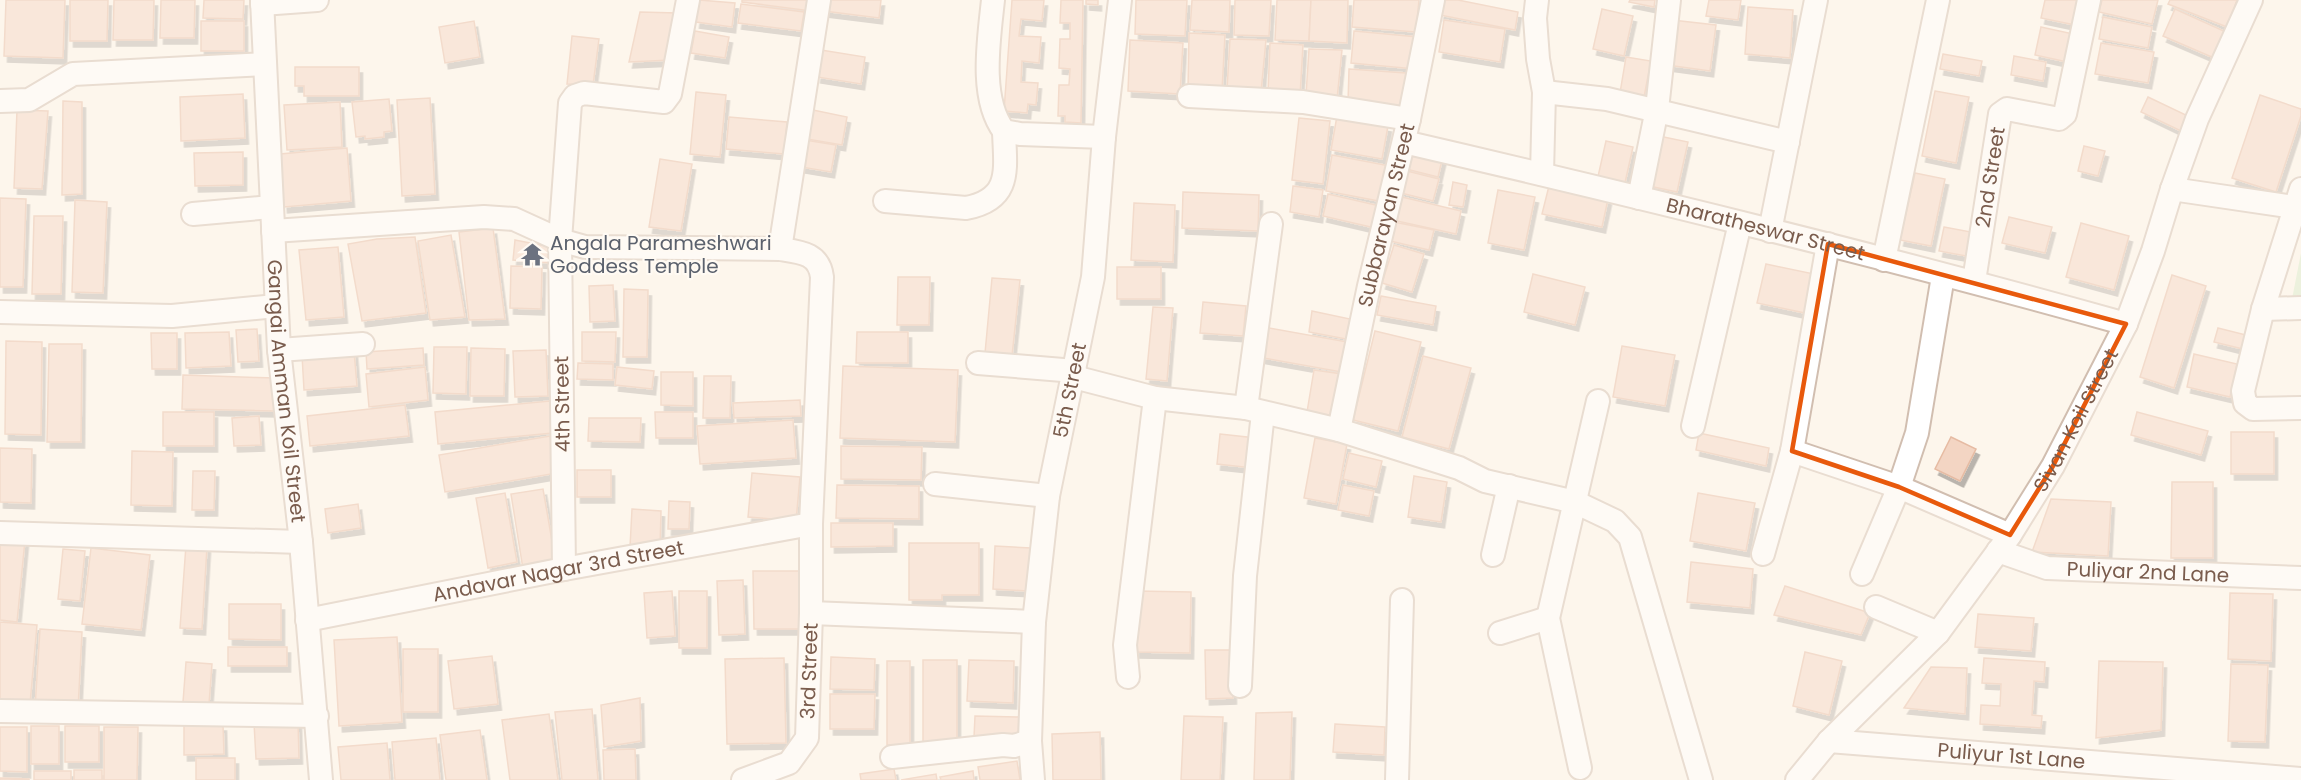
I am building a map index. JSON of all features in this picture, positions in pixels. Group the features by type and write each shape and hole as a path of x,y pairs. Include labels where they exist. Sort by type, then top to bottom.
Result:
{"street":[{"path":"262,2 316,0"},
{"name":"4th Street","path":"564,569 560,240 570,103 575,96 585,93 664,102 670,94 688,0"},
{"path":"273,231 484,217 514,219 560,240 585,247 780,249 819,0"},
{"path":"885,201 966,208 993,198 1003,185 1004,131 996,120 990,96 988,54 993,0"},
{"name":"5th Street","path":"1033,780 1030,741 1034,622 1048,496 1093,277 1104,137 1120,0"},
{"name":"Subbarayan Street","path":"1340,430 1369,286 1404,142 1433,0"},
{"path":"1537,0 1535,18 1538,59 1544,92 1542,174"},
{"path":"1639,198 1657,110 1669,0"},
{"path":"1770,231 1816,0"},
{"path":"1884,260 1938,0"},
{"name":"2nd Street","path":"1974,281 2000,114 2007,109 2059,119 2065,114 2089,0"},
{"name":"Sivan Koil Street","path":"1797,780 1829,741 1938,633 2004,543 2053,466 2126,324 2197,119 2251,0"},
{"name":"Gangai Amman Koil Street","path":"262,2 279,350 301,542 321,780"},
{"path":"0,101 29,100 73,74 265,64"},
{"path":"1544,92 1607,99 1788,142"},
{"path":"1189,96 1303,102 1409,119"},
{"path":"1004,131 1020,134 1104,137"},
{"name":"Bharatheswar Street","path":"1404,142 1828,244 1943,276 1974,281 2126,324"},
{"path":"2172,189 2300,201 2263,309 2243,391 2245,403 2253,409 2301,408"},
{"path":"193,214 271,207"},
{"path":"1693,426 1740,224"},
{"path":"1240,686 1254,411 1271,225"},
{"path":"1763,554 1792,451 1828,244"},
{"name":"3rd Street","path":"743,780 789,763 807,738 811,524 822,277 819,264 810,255 780,249"},
{"path":"1862,574 1899,487 1917,433 1943,276"},
{"path":"0,312 172,315 276,306"},
{"path":"2263,309 2301,308"},
{"path":"279,350 363,344"},
{"path":"978,363 1074,374 1155,398 1305,420 1459,468 1485,481 1575,502 1615,521 1630,537 1701,780"},
{"path":"1128,677 1125,645 1155,398"},
{"path":"1580,768 1548,618 1598,401"},
{"name":"Puliyar 2nd Lane","path":"1792,451 1899,487 2047,568 2301,578"},
{"path":"935,484 1048,496"},
{"path":"1493,555 1509,486"},
{"name":"Andavar Nagar 3rd Street","path":"307,620 564,569 811,524"},
{"path":"0,533 301,542"},
{"path":"1397,780 1402,600"},
{"path":"1876,607 1938,633"},
{"path":"811,613 1034,622"},
{"path":"1500,633 1548,618"},
{"path":"0,711 317,716"},
{"path":"892,757 1003,745 1014,746 1030,741"},
{"name":"Puliyur 1st Lane","path":"1829,741 2301,780"}],"highlighted area":[{"path":"1828,244 2126,324 2053,466 2010,535 1899,487 1792,451"}],"green space":[{"path":"2301,253 2301,299 2292,299"}],"building":[{"path":"6,0 65,0 63,58 4,56"},
{"path":"70,0 108,0 107,41 70,41"},
{"path":"114,0 154,0 153,40 113,40"},
{"path":"161,0 195,0 194,38 160,38"},
{"path":"204,0 244,0 243,19 203,18"},
{"path":"699,0 735,3 732,27 696,22"},
{"path":"742,0 812,0 811,11 742,2"},
{"path":"825,0 881,0 879,18 824,11"},
{"path":"1012,0 1044,0 1042,21 1021,19 1019,36 1041,37 1039,63 1022,61 1021,82 1038,83 1036,105 1028,104 1027,113 1004,111"},
{"path":"1061,0 1083,0 1081,123 1065,122 1065,116 1058,116 1059,85 1069,85 1070,69 1059,68 1060,39 1070,39 1070,23 1060,23"},
{"path":"1086,0 1098,0 1098,5 1086,4"},
{"path":"1136,0 1187,0 1185,36 1135,34"},
{"path":"1192,0 1230,0 1229,32 1190,30"},
{"path":"1235,0 1271,0 1269,36 1234,35"},
{"path":"1277,0 1311,0 1309,41 1275,40"},
{"path":"1311,0 1348,0 1347,43 1309,41"},
{"path":"1354,0 1419,0 1416,32 1352,27"},
{"path":"1443,0 1458,0 1518,12 1515,30 1440,15"},
{"path":"1630,0 1655,0 1654,7 1629,2"},
{"path":"1709,0 1741,0 1738,20 1706,16"},
{"path":"2045,0 2086,0 2080,26 2041,18"},
{"path":"2102,0 2158,0 2152,24 2099,12"},
{"path":"2170,0 2237,0 2227,27 2168,4"},
{"path":"741,4 804,12 801,31 738,23"},
{"path":"1748,7 1793,10 1790,58 1745,54"},
{"path":"1602,9 1633,16 1624,56 1593,49"},
{"path":"2175,9 2226,32 2214,58 2163,36"},
{"path":"640,12 677,13 671,60 629,62"},
{"path":"2103,17 2152,27 2148,48 2099,39"},
{"path":"1444,20 1505,29 1500,62 1439,52"},
{"path":"1672,20 1716,25 1710,71 1667,65"},
{"path":"201,21 244,21 244,51 201,51"},
{"path":"474,21 480,57 445,63 439,27"},
{"path":"2041,27 2078,35 2072,63 2035,55"},
{"path":"695,31 729,37 725,58 691,53"},
{"path":"1354,31 1418,37 1415,69 1351,63"},
{"path":"1189,33 1225,35 1222,91 1188,89"},
{"path":"572,36 599,39 593,85 567,84"},
{"path":"1230,39 1266,40 1261,92 1227,89"},
{"path":"1130,40 1183,43 1180,94 1128,91"},
{"path":"1270,43 1303,45 1300,96 1268,92"},
{"path":"2101,43 2154,52 2148,83 2095,74"},
{"path":"1309,49 1342,50 1337,99 1306,95"},
{"path":"821,50 865,57 861,84 817,77"},
{"path":"1943,54 1982,61 1979,76 1940,69"},
{"path":"2014,56 2046,62 2043,81 2011,75"},
{"path":"1626,57 1651,61 1644,97 1620,93"},
{"path":"295,67 359,67 359,96 304,96 304,86 295,86"},
{"path":"1349,69 1406,73 1403,109 1348,102"},
{"path":"1935,91 1969,97 1956,163 1922,156"},
{"path":"696,92 726,95 720,157 690,154"},
{"path":"243,94 245,138 181,141 180,97"},
{"path":"2260,95 2301,109 2301,116 2276,192 2232,178"},
{"path":"2148,97 2188,116 2181,131 2141,112"},
{"path":"430,98 435,194 402,196 397,100"},
{"path":"389,99 392,131 384,132 384,137 365,139 365,136 356,137 352,102"},
{"path":"63,101 82,102 82,194 62,195"},
{"path":"340,102 342,147 287,150 284,105"},
{"path":"17,110 48,111 42,189 14,188"},
{"path":"813,110 847,117 842,145 807,139"},
{"path":"1337,116 1388,126 1382,159 1331,150"},
{"path":"729,117 787,122 784,154 726,149"},
{"path":"1299,118 1330,121 1323,184 1292,180"},
{"path":"1659,136 1688,142 1677,192 1649,186"},
{"path":"805,140 836,145 831,172 801,167"},
{"path":"1606,141 1633,147 1624,187 1597,181"},
{"path":"2084,146 2105,151 2098,176 2078,171"},
{"path":"347,148 351,201 284,207 280,154"},
{"path":"1411,148 1443,156 1438,177 1406,169"},
{"path":"243,152 243,185 195,186 194,153"},
{"path":"1332,155 1390,166 1384,202 1326,191"},
{"path":"660,159 692,164 681,231 649,227"},
{"path":"1403,170 1439,179 1433,201 1397,192"},
{"path":"1915,173 1945,179 1931,246 1900,240"},
{"path":"1453,182 1467,185 1463,207 1449,205"},
{"path":"1293,186 1323,190 1319,217 1290,212"},
{"path":"1549,186 1608,199 1602,227 1542,214"},
{"path":"1498,190 1535,197 1524,250 1488,243"},
{"path":"1183,192 1259,195 1258,231 1182,228"},
{"path":"1328,194 1380,206 1375,228 1323,216"},
{"path":"1402,197 1461,211 1456,234 1397,221"},
{"path":"0,198 26,199 23,287 0,287"},
{"path":"75,200 107,202 103,293 72,292"},
{"path":"1134,203 1175,205 1173,262 1131,260"},
{"path":"34,216 63,216 61,294 32,294"},
{"path":"2009,217 2052,227 2045,253 2002,243"},
{"path":"1394,222 1434,230 1429,250 1390,241"},
{"path":"2081,223 2129,236 2114,290 2066,277"},
{"path":"1944,227 1971,232 1966,256 1939,251"},
{"path":"493,228 505,319 469,320 459,232"},
{"path":"451,235 465,317 430,320 418,241"},
{"path":"415,237 426,313 362,321 348,244 377,239"},
{"name":"Angala Parameshwari Goddess Temple","path":"515,240 551,247 551,263 513,260"},
{"path":"1394,245 1424,254 1412,292 1382,283"},
{"path":"338,247 344,317 306,320 299,250"},
{"path":"1766,264 1814,274 1805,313 1757,303"},
{"path":"511,266 542,267 541,309 510,308"},
{"path":"1117,267 1161,267 1161,299 1117,299"},
{"path":"1533,274 1585,287 1575,325 1524,312"},
{"path":"2172,275 2206,286 2174,388 2140,377"},
{"path":"898,277 930,277 929,325 897,325"},
{"path":"992,278 1020,280 1012,356 985,353"},
{"path":"613,285 615,321 590,322 589,286"},
{"path":"624,289 648,290 647,357 623,357"},
{"path":"1381,296 1436,306 1433,325 1377,315"},
{"path":"1203,302 1246,306 1243,336 1200,333"},
{"path":"1153,307 1173,308 1167,381 1146,379"},
{"path":"1312,311 1350,319 1346,339 1309,332"},
{"path":"1263,327 1353,343 1347,373 1258,357"},
{"path":"2218,328 2250,336 2247,350 2214,342"},
{"path":"257,329 259,361 238,362 236,330"},
{"path":"1375,331 1421,342 1398,431 1353,420"},
{"path":"229,332 231,366 186,368 185,333"},
{"path":"582,332 616,332 615,362 582,361"},
{"path":"857,332 908,332 908,363 856,363"},
{"path":"151,333 177,333 177,369 152,369"},
{"path":"6,341 42,342 41,435 5,434"},
{"path":"49,344 82,344 81,442 47,442"},
{"path":"1622,346 1675,355 1665,406 1613,397"},
{"path":"434,347 467,347 466,394 433,393"},
{"path":"423,348 424,365 367,369 366,352"},
{"path":"471,348 505,349 504,396 470,396"},
{"path":"546,350 548,396 515,397 513,351"},
{"path":"354,351 357,386 304,390 302,355"},
{"path":"2194,354 2237,364 2230,397 2187,387"},
{"path":"1423,356 1471,368 1449,449 1402,437"},
{"path":"578,363 613,364 613,380 577,379"},
{"path":"843,366 958,370 955,442 840,438"},
{"path":"425,367 428,400 369,407 366,374"},
{"path":"617,367 654,371 652,389 615,385"},
{"path":"1314,370 1342,374 1335,416 1307,412"},
{"path":"661,372 693,372 693,406 661,405"},
{"path":"183,375 275,378 274,411 182,409"},
{"path":"704,376 731,376 730,418 703,418"},
{"path":"800,400 801,416 734,418 733,403"},
{"path":"550,401 553,433 438,444 435,412"},
{"path":"405,405 409,436 310,446 307,416"},
{"path":"163,412 214,412 214,446 163,446"},
{"path":"655,412 693,412 693,438 656,438"},
{"path":"2137,412 2208,431 2201,455 2131,435"},
{"path":"259,416 261,445 234,446 232,418"},
{"path":"589,418 641,418 640,442 588,441"},
{"path":"793,420 796,458 700,464 697,426"},
{"path":"2231,432 2274,432 2274,474 2231,474"},
{"path":"1699,433 1769,448 1766,466 1696,450"},
{"path":"1220,434 1256,438 1253,468 1217,464"},
{"path":"550,436 557,473 445,492 439,455"},
{"path":"1951,437 1976,449 1960,481 1935,469"},
{"path":"1315,438 1347,444 1336,504 1304,498"},
{"path":"841,446 922,447 921,480 841,479"},
{"path":"0,448 32,449 31,503 0,502"},
{"path":"132,451 173,452 172,506 131,505"},
{"path":"1349,453 1382,461 1376,487 1343,479"},
{"path":"577,470 611,470 611,497 577,497"},
{"path":"193,471 215,471 214,510 192,510"},
{"path":"752,473 800,477 796,521 748,517"},
{"path":"1414,476 1447,482 1441,522 1408,517"},
{"path":"2172,482 2213,482 2213,558 2171,558"},
{"path":"837,485 919,486 919,519 836,518"},
{"path":"1343,485 1374,491 1369,516 1338,510"},
{"path":"543,489 556,564 523,569 511,494"},
{"path":"505,493 517,562 488,568 476,498"},
{"path":"1698,493 1755,503 1746,551 1690,541"},
{"path":"2051,499 2111,502 2108,556 2032,552"},
{"path":"669,501 690,502 689,529 668,529"},
{"path":"358,504 361,528 328,533 325,509"},
{"path":"632,509 661,511 660,548 630,547"},
{"path":"831,523 893,523 893,546 831,547"},
{"path":"0,538 25,540 17,622 0,620"},
{"path":"909,543 979,543 979,595 942,595 942,600 909,600"},
{"path":"186,545 207,547 202,629 180,628"},
{"path":"995,546 1031,548 1028,591 993,589"},
{"path":"91,548 150,555 141,630 82,624"},
{"path":"63,549 85,551 80,601 58,599"},
{"path":"1691,562 1753,569 1750,608 1687,602"},
{"path":"753,571 801,571 801,629 754,629"},
{"path":"743,580 745,634 719,635 717,581"},
{"path":"1785,586 1870,613 1861,635 1774,615"},
{"path":"672,591 675,636 647,638 644,593"},
{"path":"679,591 707,591 707,648 679,648"},
{"path":"1137,591 1191,592 1190,653 1136,652"},
{"path":"2230,593 2273,594 2271,661 2228,659"},
{"path":"229,604 281,604 281,640 229,639"},
{"path":"1978,614 2034,618 2031,651 1975,647"},
{"path":"0,622 37,625 30,704 0,702"},
{"path":"40,629 82,632 78,710 35,708"},
{"path":"397,637 402,722 339,726 334,640"},
{"path":"228,647 287,647 287,666 228,666"},
{"path":"403,649 438,649 438,712 403,712"},
{"path":"1205,650 1232,650 1233,698 1206,699"},
{"path":"1805,652 1842,661 1829,715 1793,706"},
{"path":"492,656 498,704 454,709 448,661"},
{"path":"831,657 875,659 874,690 830,689"},
{"path":"784,658 786,743 727,744 725,659"},
{"path":"1984,658 2045,662 2044,682 2034,681 2032,715 2042,716 2041,728 1980,724 1981,705 2000,706 2001,684 1982,683"},
{"path":"923,660 957,660 957,746 923,746"},
{"path":"969,660 1014,661 1013,703 967,701"},
{"path":"887,661 910,661 910,745 887,745"},
{"path":"2099,661 2163,662 2161,730 2096,738"},
{"path":"186,662 212,664 209,704 183,702"},
{"path":"2231,664 2268,665 2265,742 2228,741"},
{"path":"1931,667 1967,668 1965,714 1904,708"},
{"path":"830,694 875,694 874,729 830,729"},
{"path":"640,698 641,741 604,747 601,705"},
{"path":"592,709 598,780 562,780 555,712"},
{"path":"1292,712 1290,780 1254,780 1256,713"},
{"path":"549,714 558,780 510,780 502,720"},
{"path":"975,716 1019,717 1018,738 974,737"},
{"path":"1184,716 1223,717 1220,780 1181,780"},
{"path":"298,722 299,758 256,759 254,723"},
{"path":"1335,724 1385,727 1384,755 1333,752"},
{"path":"184,725 223,725 224,754 184,755"},
{"path":"31,726 59,726 59,764 31,764"},
{"path":"65,726 99,726 99,762 65,762"},
{"path":"0,727 27,727 27,772 0,771"},
{"path":"104,727 138,727 137,780 104,780"},
{"path":"480,730 487,780 446,780 440,735"},
{"path":"1100,732 1101,780 1053,780 1052,734"},
{"path":"436,738 440,780 395,780 392,742"},
{"path":"387,743 390,780 341,780 338,747"},
{"path":"635,749 636,780 604,780 603,750"},
{"path":"196,758 235,758 235,780 196,780"},
{"path":"1017,761 1020,780 980,780 978,767"},
{"path":"894,769 896,780 861,780 860,774"},
{"path":"74,770 102,770 102,780 74,780"},
{"path":"34,771 71,771 71,780 34,780"},
{"path":"973,771 974,780 941,780 940,777"},
{"path":"936,774 937,780 901,780"},
{"path":"0,778 29,779 29,780 0,780"}],"place":[{"name":"Angala Parameshwari Goddess Temple","path":"532,254"}]}
